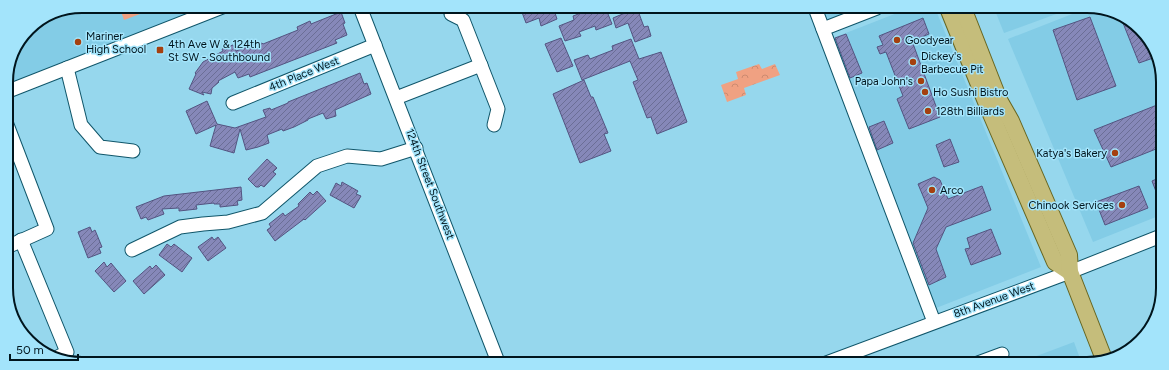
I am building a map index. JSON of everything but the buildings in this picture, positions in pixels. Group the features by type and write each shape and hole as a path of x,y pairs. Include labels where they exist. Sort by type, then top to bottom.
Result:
{"main road":[{"path":"950,13 991,114 1055,262 1070,272"},
{"path":"965,13 999,100 1012,121 1069,255 1070,272 1103,355"}],"street":[{"path":"13,89 207,13"},
{"name":"124th Street Southwest","path":"362,13 496,357"},
{"path":"817,13 934,322"},
{"path":"822,29 864,13"},
{"path":"450,14 463,20 481,65 498,109 494,125"},
{"name":"4th Place West","path":"233,103 375,45"},
{"path":"396,98 481,65"},
{"path":"67,68 81,125 100,146 133,151"},
{"path":"13,140 47,229 13,243"},
{"path":"132,250 180,227 228,222 262,213 316,166 347,156 381,159 416,148"},
{"name":"8th Avenue West","path":"842,357 1070,272 1156,238"},
{"path":"21,240 67,352 62,354"},
{"path":"994,357 1002,354"}],"shaded area":[{"name":"Mariner High School","path":"82,13 207,13 13,89 15,64 20,51 36,30 47,22 60,17"},
{"path":"818,13 848,13 822,23"},
{"path":"897,13 937,13 1041,267 936,308 833,38"},
{"path":"996,13 1059,13 1004,33"},
{"path":"1075,13 1105,15 1122,22 1136,33 1149,51 1155,68 1156,217 1093,242 1008,39"},
{"path":"1074,342 1079,357 1034,357"}],"green space":[{"path":"122,13 143,13 124,20"},
{"path":"759,64 762,69 775,64 780,75 744,88 746,95 727,102 721,85 738,79 736,72"}],"place":[{"name":"Goodyear","path":"897,40"},
{"name":"Mariner High School","path":"78,42"},
{"name":"4th Ave W & 124th St SW - Southbound","path":"160,50"},
{"name":"Dickey's Barbecue Pit","path":"913,62"},
{"name":"Papa John's","path":"921,81"},
{"name":"Ho Sushi Bistro","path":"925,92"},
{"name":"128th Billiards","path":"928,111"},
{"name":"Katya's Bakery","path":"1115,153"},
{"name":"Arco","path":"932,190"},
{"name":"Chinook Services","path":"1122,205"}]}
